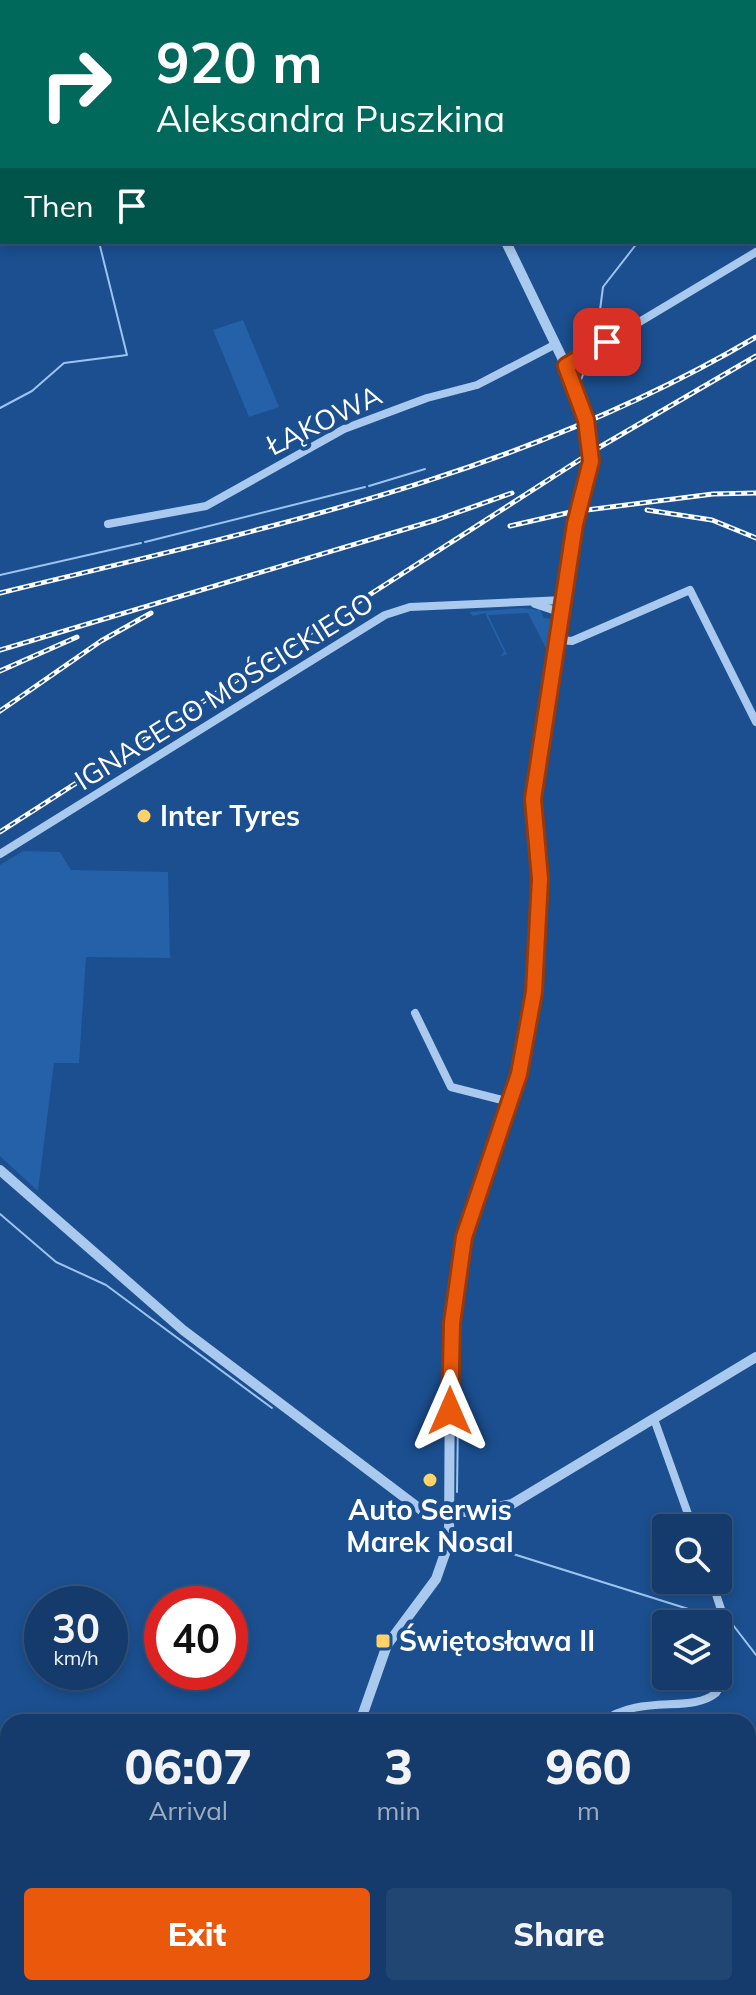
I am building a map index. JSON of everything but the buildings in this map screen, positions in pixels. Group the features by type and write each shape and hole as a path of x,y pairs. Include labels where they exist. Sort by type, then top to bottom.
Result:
{"street":[{"path":"362,1714 374,1675 390,1638 430,1588 444,1561 451,1513 450,1358 457,1278 473,1204 523,1057 534,992 540,879 533,799 575,524 591,453 586,420 566,366 507,244"},
{"path":"566,366 756,252"},
{"name":"ŁĄKOWA","path":"108,524 206,506 344,429 427,398 477,385 556,344"},
{"path":"559,640 572,641 690,590 756,722"},
{"name":"IGNACEGO MOŚCICKIEGO","path":"0,854 385,615 410,607 564,600"},
{"name":"IGNACEGO MOŚCICKIEGO","path":"531,602 562,613"},
{"path":"415,1013 451,1087 510,1102"},
{"path":"0,1170 183,1330 424,1512 488,1511 512,1504 756,1357"},
{"path":"654,1419 688,1514"},
{"path":"618,1714 633,1706 691,1704 709,1698 724,1676 728,1628 716,1594"}],"shaded area":[{"path":"243,320 279,407 249,417 213,330"},
{"path":"522,608 540,610 544,618 553,619 552,660 528,613 488,615 507,654 500,657 504,652 485,613 473,616 469,612"},
{"path":"23,851 60,852 71,870 168,872 170,958 86,957 79,1063 54,1063 38,1191 0,1156 0,865"}],"waterway":[{"path":"0,408 32,391 64,363 127,355 99,244"},
{"path":"596,341 603,287 636,244"},
{"path":"584,401 579,385 590,357"},
{"path":"369,486 425,469"},
{"path":"145,542 365,487"},
{"path":"0,575 141,543"},
{"path":"487,1180 527,1069"},
{"path":"462,1300 482,1198"},
{"path":"0,1214 56,1262 106,1285 272,1408"},
{"path":"457,1380 461,1310"},
{"path":"457,1492 458,1419"},
{"path":"457,1533 459,1537 692,1610"},
{"path":"733,1625 756,1655"}],"railway":[{"path":"0,593 292,521 483,462 576,427 667,385 756,337"},
{"path":"0,832 598,448 756,356"},
{"path":"0,650 436,520 512,493"},
{"path":"510,526 571,512 713,494 756,493"},
{"path":"647,510 712,520 756,538"},
{"path":"0,711 101,641 151,613"},
{"path":"0,671 77,637"}],"place":[{"name":"Inter Tyres","path":"144,816"},
{"name":"Auto Serwis Marek Nosal","path":"430,1480"},
{"name":"Świętosława II","path":"383,1641"}],"route":[{"path":"450,1411 452,1323 464,1237 479,1185 519,1074 534,992 540,879 533,799 575,524 591,461 586,420 566,366 607,342"}]}
